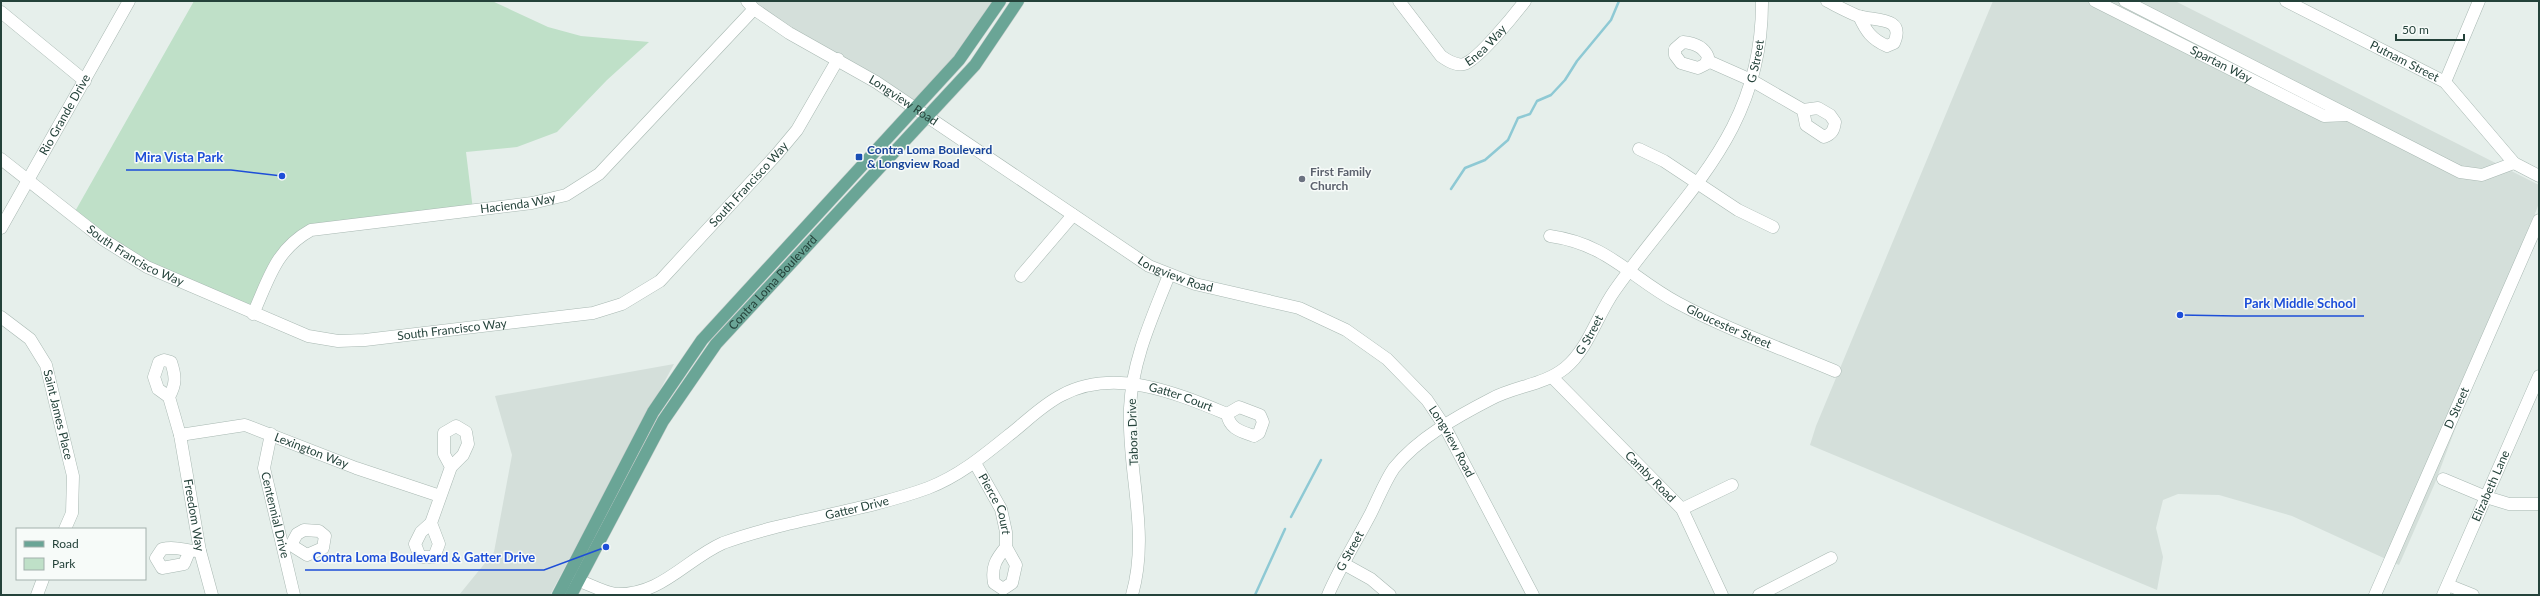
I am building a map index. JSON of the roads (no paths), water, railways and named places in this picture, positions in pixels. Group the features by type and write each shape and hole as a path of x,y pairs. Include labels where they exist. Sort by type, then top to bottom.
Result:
{"main road":[{"name":"Contra Loma Boulevard","path":"571,595 574,579 653,412 702,340 913,108 959,60 1000,1"},
{"name":"Contra Loma Boulevard","path":"558,595 574,579 663,421 716,344 928,118 975,65 1018,1"}],"street":[{"name":"Rio Grande Drive","path":"1,228 129,1"},
{"name":"Enea Way","path":"1399,1 1437,51 1451,62 1463,64 1469,62 1525,1"},
{"name":"G Street","path":"1328,595 1394,469 1414,447 1498,395 1552,377 1566,367 1580,352 1604,306 1630,269 1698,184 1730,135 1751,80 1760,39 1762,1"},
{"path":"1827,1 1860,16"},
{"name":"Spartan Way","path":"2095,1 2324,116 2349,115"},
{"name":"Spartan Way","path":"2125,1 2460,172 2482,175 2514,163"},
{"name":"Putnam Street","path":"2286,1 2445,82 2514,163 2539,176"},
{"path":"2445,82 2479,1"},
{"name":"Longview Road","path":"750,5 789,33 838,60 913,108 1127,253 1169,275 1221,291 1286,304 1346,330 1387,359 1405,376 1426,400 1445,427 1534,595"},
{"name":"Hacienda Way","path":"253,314 278,258 294,240 311,230 532,203 566,195 599,174 750,5"},
{"path":"1,12 85,81"},
{"name":"South Francisco Way","path":"1,160 104,240 147,267 253,314 308,336 338,341 358,341 593,313 622,304 660,281 777,154 797,130 838,60"},
{"path":"1708,61 1751,80 1803,110"},
{"path":"1639,149 1664,161 1738,210 1774,227"},
{"path":"1021,276 1073,215"},
{"name":"D Street","path":"2375,595 2539,220"},
{"name":"Gloucester Street","path":"1550,236 1584,243 1630,269 1651,287 1680,304 1835,371"},
{"name":"Tabora Drive","path":"1132,595 1137,572 1140,538 1130,421 1132,384 1145,334 1169,275"},
{"name":"Saint James Place","path":"1,317 30,339 46,365 73,476 72,513 65,528"},
{"name":"Elizabeth Lane","path":"2445,590 2539,376"},
{"name":"Camby Road","path":"1552,377 1682,508 1722,595"},
{"name":"Gatter Drive","path":"574,579 599,590 625,595 644,592 662,585 696,558 723,543 914,492 942,482 975,463 1062,394 1097,383 1115,381 1132,384"},
{"name":"Gatter Court","path":"1132,384 1164,391 1227,414"},
{"name":"Freedom Way","path":"169,397 180,435 195,551 212,595"},
{"name":"Lexington Way","path":"180,435 245,425 356,468 440,496"},
{"name":"Centennial Drive","path":"271,434 264,468 287,546 294,595"},
{"name":"Pierce Court","path":"975,463 1001,509 1006,532 1006,547"},
{"path":"431,523 451,467"},
{"path":"2443,478 2486,497 2509,504 2539,504"},
{"path":"1682,508 1732,485"},
{"path":"1759,595 1831,558"},
{"path":"1344,564 1371,579 1390,595"},
{"path":"37,595 43,580"},
{"path":"2445,590 2473,595"}],"waterway":[{"path":"1451,189 1465,168 1485,160 1508,140 1518,118 1530,114 1537,101 1551,95 1565,80 1577,61 1611,20 1619,1"},
{"path":"1291,517 1321,460"},
{"path":"1255,595 1285,529"}],"place":[{"name":"Contra Loma Boulevard & Longview Road","path":"859,157"},
{"name":"Mira Vista Park","path":"282,176"},
{"name":"First Family Church","path":"1302,179"},
{"name":"Park Middle School","path":"2180,315"},
{"name":"Contra Loma Boulevard & Gatter Drive","path":"606,547"}]}
